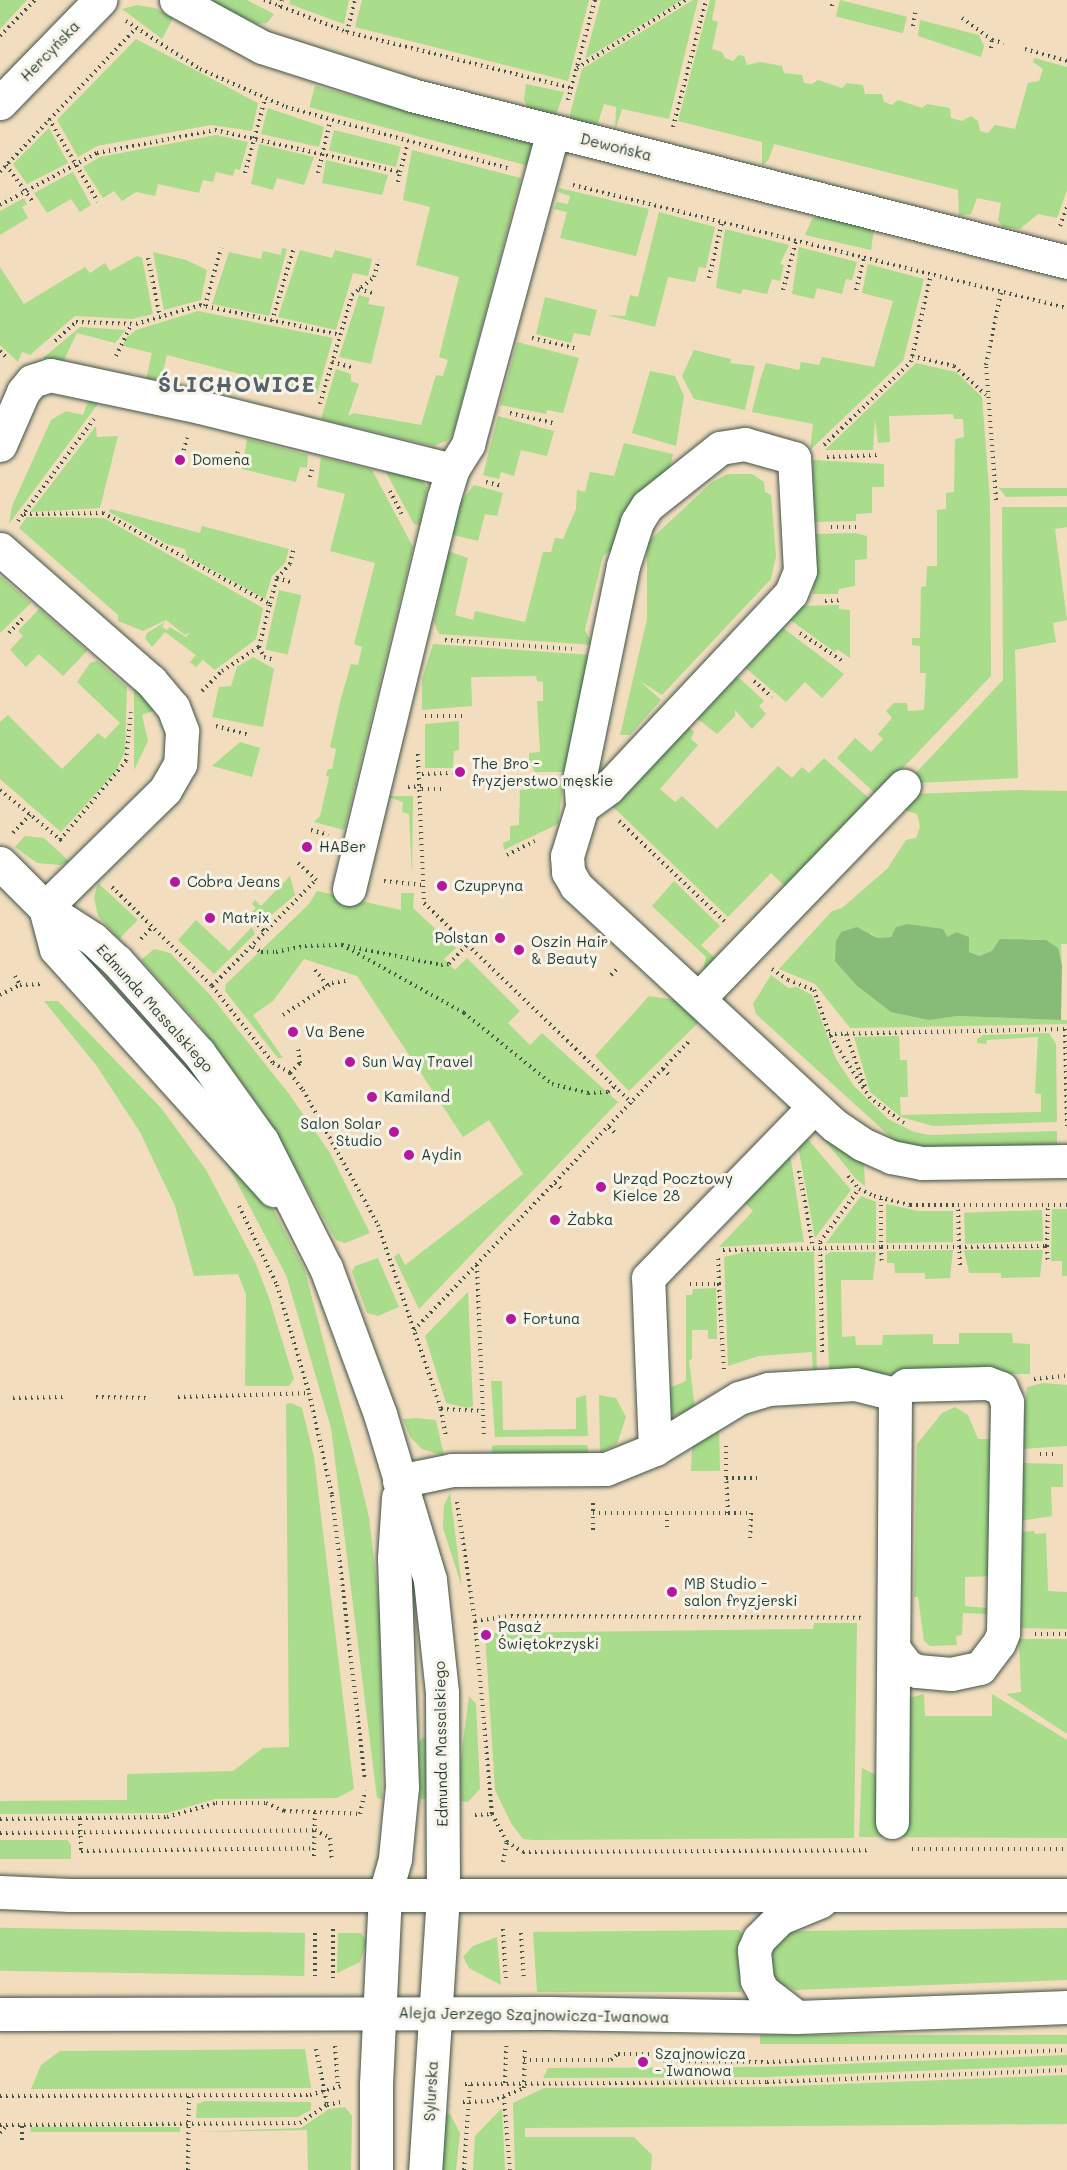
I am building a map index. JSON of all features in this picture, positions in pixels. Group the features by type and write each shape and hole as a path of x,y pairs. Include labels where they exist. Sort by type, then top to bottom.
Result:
{"street":[{"name":"Hercyńska","path":"0,103 100,0"},
{"name":"Dewońska","path":"176,0 243,38 300,62 556,132 1067,262"},
{"path":"349,889 452,470 468,444 556,132"},
{"path":"0,446 23,392 32,381 50,375 310,433 452,470"},
{"path":"590,803 580,776 623,566 637,522 647,506 707,457 729,444 745,444 805,455 800,571 791,593 590,803 567,856 571,878 699,998 808,1113 862,1144 904,1160 1067,1161"},
{"path":"3,852 45,908 158,798 180,764 183,741 178,717 141,693 7,538"},
{"path":"699,998 904,786"},
{"name":"Edmunda Massalskiego","path":"45,908 56,950 275,1192 303,1216 349,1324 426,1562 439,1648 443,1895 436,2013"},
{"path":"655,1449 648,1278 808,1113"},
{"path":"894,1634 907,1666 917,1671 951,1674 980,1668 999,1643 1003,1633 1007,1402 1001,1388 987,1383 906,1385 895,1394"},
{"path":"399,1481 452,1470 606,1469 655,1449 739,1398 768,1389 855,1384 895,1394"},
{"path":"890,1840 895,1394"},
{"name":"Edmunda Massalskiego","path":"379,2013 385,1894 395,1858 402,1787 394,1558 399,1481"},
{"path":"0,1892 70,1895 1067,1895"},
{"path":"797,2017 763,1991 757,1980 754,1950 759,1939 780,1918 842,1894"},
{"name":"Aleja Jerzego Szajnowicza-Iwanowa","path":"0,2014 436,2013 797,2017 1067,2007"},
{"path":"376,2170 379,2013"},
{"name":"Sylurska","path":"425,2170 436,2013"}],"path":[{"path":"0,36 35,0"},
{"path":"264,0 347,32 571,88"},
{"path":"280,7 282,0"},
{"path":"347,32 355,0"},
{"path":"556,132 571,88 595,0"},
{"path":"576,68 686,0"},
{"path":"677,111 706,0"},
{"path":"832,6 833,0"},
{"path":"913,26 916,9"},
{"path":"962,18 992,40 1004,43"},
{"path":"0,171 135,29"},
{"path":"991,48 992,40"},
{"path":"1025,49 1067,61"},
{"path":"245,173 265,99"},
{"path":"49,119 98,202"},
{"path":"318,173 330,122"},
{"path":"0,205 97,153 215,130 400,172"},
{"path":"398,182 408,143"},
{"path":"6,165 33,202"},
{"path":"709,278 722,222"},
{"path":"783,290 796,241"},
{"path":"272,321 294,247"},
{"path":"205,306 221,248"},
{"path":"148,258 160,317"},
{"path":"856,290 864,258"},
{"path":"310,433 352,295 374,277 379,260"},
{"path":"805,455 912,356 931,274"},
{"path":"358,289 372,293"},
{"path":"996,500 986,395 986,366 1001,292"},
{"path":"52,343 76,322 130,325 205,306 341,335"},
{"path":"553,343 578,349"},
{"path":"912,356 954,366 986,395"},
{"path":"332,362 354,368"},
{"path":"479,405 553,423"},
{"path":"7,538 99,411"},
{"path":"182,456 186,441"},
{"path":"805,455 821,457 877,455"},
{"path":"388,489 419,545 431,548"},
{"path":"23,514 103,513 270,604"},
{"path":"275,660 264,657 259,647 277,578 290,564 294,547"},
{"path":"277,578 293,583"},
{"path":"773,614 844,662"},
{"path":"441,640 606,651"},
{"path":"222,671 259,647"},
{"path":"60,840 126,761 141,693"},
{"path":"239,732 250,735"},
{"path":"422,774 455,773"},
{"path":"411,787 446,789"},
{"path":"422,789 424,903 632,1103"},
{"path":"0,790 67,846"},
{"path":"590,803 749,945 776,972 814,990 829,1034 867,1092 911,1126"},
{"path":"3,852 30,815"},
{"path":"312,830 324,834"},
{"path":"298,863 316,880"},
{"path":"212,986 266,933 320,874"},
{"path":"109,884 212,986 273,1063 290,1073 334,1140 378,1225 441,1409 448,1447"},
{"path":"402,885 422,885"},
{"path":"254,921 266,933"},
{"path":"253,946 261,952 276,952 304,946 342,945 441,966 449,964 467,945"},
{"path":"342,945 464,1013 552,1084 588,1093 608,1092 614,1087"},
{"path":"611,975 616,969"},
{"path":"315,970 328,986"},
{"path":"15,976 20,985"},
{"path":"283,1015 328,986 350,980"},
{"path":"0,995 20,985 50,986"},
{"path":"829,1034 1066,1029 1067,1126 1054,1126"},
{"path":"846,1034 867,1092"},
{"path":"290,1073 300,1063 297,1048"},
{"path":"663,1069 672,1077"},
{"path":"808,1113 795,1144 813,1247"},
{"path":"609,1127 617,1135"},
{"path":"555,1183 563,1190"},
{"path":"823,1386 820,1247 859,1189"},
{"path":"0,1819 167,1817 216,1803 266,1803 284,1811 360,1814 365,1788 332,1495 309,1393 277,1285 234,1196"},
{"path":"881,1199 882,1265"},
{"path":"1048,1205 1048,1263"},
{"path":"958,1207 960,1265"},
{"path":"722,1250 813,1247 1047,1246"},
{"path":"477,1264 482,1403"},
{"path":"414,1330 457,1285"},
{"path":"1043,1377 1065,1376"},
{"path":"178,1397 309,1393"},
{"path":"13,1398 64,1397"},
{"path":"96,1397 148,1398"},
{"path":"441,1409 483,1411"},
{"path":"455,1491 475,1621 492,1814 507,1842 523,1852 890,1840 1067,1849"},
{"path":"593,1513 593,1530"},
{"path":"728,1513 750,1513 750,1538"},
{"path":"667,1514 667,1527"},
{"path":"475,1621 511,1616 894,1634"},
{"path":"314,1856 315,1811"},
{"path":"80,1818 81,1851 314,1848"},
{"path":"0,1833 315,1830 330,1838 332,1855"},
{"path":"503,1854 507,1842"},
{"path":"523,1852 523,1859"},
{"path":"315,1933 315,1976"},
{"path":"333,1933 333,1974"},
{"path":"521,1933 524,1991"},
{"path":"503,1935 506,1987"},
{"path":"506,2048 506,2083"},
{"path":"459,2103 504,2097 524,2088 525,2048"},
{"path":"0,2125 300,2123 327,2104 316,2049"},
{"path":"524,2060 611,2060 618,2054 654,2054 665,2061 766,2062 1067,2050"},
{"path":"0,2096 310,2095 338,2086 335,2055"},
{"path":"461,2084 767,2082 1067,2070"},
{"path":"464,2170 470,2084"},
{"path":"188,2170 189,2094"},
{"path":"504,2097 510,2170"},
{"path":"0,2133 7,2125"},
{"path":"22,2125 22,2140"}],"green space":[{"path":"0,0 27,0 0,29"},
{"path":"207,0 247,0 274,14 267,23 257,24"},
{"path":"290,0 349,0 344,24 289,4"},
{"path":"362,0 589,0 568,81 355,27"},
{"path":"601,0 682,0 585,59"},
{"path":"693,0 698,0 669,119 622,109 615,131 616,107 604,104 597,126 569,118 582,69"},
{"path":"710,0 716,0 712,20 718,22 712,49 722,52 725,58 733,61 739,55 744,56 747,65 760,62 782,66 784,73 802,75 804,83 812,84 818,80 842,88 847,83 863,85 865,94 882,94 884,102 892,105 898,100 922,108 927,104 950,108 951,118 962,121 971,116 978,121 980,131 988,133 995,125 1015,129 1028,83 1039,81 1043,69 1033,62 1034,58 1067,67 1067,190 1057,218 1038,214 1020,229 1003,227 998,220 1001,203 977,198 971,214 959,216 958,190 774,144 769,159 762,166 762,142 678,121"},
{"path":"840,0 907,17 903,33 836,16"},
{"path":"137,5 155,8 173,18 162,39 122,9"},
{"path":"920,20 979,35 984,46 981,57 918,36"},
{"path":"136,39 258,103 252,131 211,125 97,146 78,157 57,120"},
{"path":"526,84 564,92 556,115 528,108 524,100"},
{"path":"315,86 537,146 531,167 309,107"},
{"path":"268,108 324,127 319,147 261,134"},
{"path":"49,128 68,163 27,184 13,164"},
{"path":"334,130 401,147 396,167 329,150"},
{"path":"216,135 248,142 240,170 235,169 233,176 216,172 213,182 203,180 199,193 158,184 155,196 136,192 122,201 114,191 103,198 83,167 100,157"},
{"path":"259,144 314,157 304,185 277,178 273,190 251,184"},
{"path":"412,150 521,178 454,431 448,440 434,446 321,419 336,369 351,374 351,381 359,384 348,416 354,413 421,425 436,375 443,376 448,360 439,357 459,277 416,265 430,207 403,200"},
{"path":"326,160 388,175 382,195 322,183"},
{"path":"73,172 91,205 80,212 71,199 47,213 34,193"},
{"path":"559,188 649,209 636,256 560,238 567,212 554,209 557,202 568,204 570,196 558,192"},
{"path":"24,198 27,204 22,207 28,218 0,235 0,211"},
{"path":"659,212 715,227 706,268 699,267 695,282 668,277 655,327 607,315 625,316 630,295 638,297"},
{"path":"820,215 874,229 871,250 805,235 812,219"},
{"path":"725,229 789,245 780,264 784,265 780,281 772,279 767,294 743,289 741,294 716,288"},
{"path":"799,247 857,262 852,280 846,279 842,294 817,288 814,299 792,294"},
{"path":"282,248 287,249 269,316 212,304 229,252 261,259 263,251 281,255"},
{"path":"300,250 332,258 335,250 372,259 368,276 353,273 336,330 278,317"},
{"path":"153,252 186,260 207,270 201,300 164,310"},
{"path":"137,256 142,258 153,314 132,319 75,316 30,355 22,352 18,362 0,345 0,267 24,304 85,267 90,273 105,263 110,271"},
{"path":"868,264 924,279 903,361 810,450 813,424 752,412 760,380 766,363 799,370 801,362 819,365 822,357 874,367 893,301 862,293"},
{"path":"359,295 370,298 368,304 385,307 371,364 339,357"},
{"path":"545,297 597,310 590,336 574,333 571,343 536,334"},
{"path":"198,311 333,338 317,394 167,355 162,375 151,383 146,379 152,353 123,346 125,339 136,330"},
{"path":"80,327 126,330 115,343 77,333 63,362 43,358"},
{"path":"517,342 579,358 563,413 547,410 546,414 500,405"},
{"path":"694,350 731,359 730,363 755,366 745,410 694,399 682,376"},
{"path":"916,363 956,372 982,397 990,501 991,676 877,795 837,758 855,738 871,752 883,739 878,734 892,718 886,711 894,703 907,703 908,711 924,710 926,673 920,673 920,646 912,645 912,638 920,638 921,587 926,586 927,566 937,566 937,510 946,509 946,493 954,492 955,439 964,437 963,419 954,419 953,414 889,416 890,442 878,443 875,419 873,450 825,450"},
{"path":"650,371 675,376 684,396 676,446 632,433"},
{"path":"91,394 103,397 9,524 12,506 51,420 66,411 83,415"},
{"path":"498,416 554,431 547,456 521,450 514,476 501,472 499,479 483,475"},
{"path":"96,426 97,437 118,436 100,508 30,512"},
{"path":"247,439 308,455 307,468 300,467 296,482 242,469"},
{"path":"624,443 673,454 669,473 619,545 603,556 585,630 593,645 439,634 434,622 448,551 468,558 455,615 473,620 475,611 525,622 543,552 551,552 555,538 563,539 576,509 577,490 585,492 590,472 614,476"},
{"path":"321,457 372,470 413,547 344,830 314,822 320,816 329,777 326,775 328,769 332,769 336,749 330,747 341,698 351,664 358,665 362,647 354,644 375,563 330,551 345,494 317,487"},
{"path":"813,460 884,464 884,487 872,487 872,513 856,514 856,521 811,522"},
{"path":"383,467 418,476 427,487 420,525 414,524"},
{"path":"727,474 752,474 764,482 765,492 771,495 776,556 771,579 662,695 640,681 661,700 630,735 620,735 647,619 647,543 711,483"},
{"path":"474,485 503,493 497,516 485,514 478,541 449,534 458,506"},
{"path":"999,488 1067,488 1067,496 1006,497"},
{"path":"1002,507 1067,507 1067,527 1055,529 1067,620 1053,623 1056,642 1015,650 1018,778 919,783 912,777 1003,680"},
{"path":"110,509 200,533 202,526 289,549 285,563 272,576 265,599 187,556 185,549 167,544 109,512"},
{"path":"27,517 104,518 263,608 256,639 215,670 203,660 196,667 190,662 196,655 165,632 152,647 145,638 147,633 165,622 162,627 167,630 170,627 186,637 190,632 185,635 166,620 143,631 118,621 118,615 19,528"},
{"path":"855,533 867,536 867,559 855,560 855,586 839,589 838,594 813,594 812,534"},
{"path":"0,576 31,603 0,633"},
{"path":"279,590 301,595 288,655 265,649"},
{"path":"839,605 839,609 850,610 850,658 837,649 835,652 786,617 800,606"},
{"path":"39,609 87,651 63,676 39,654 26,667 10,650 23,636 18,631"},
{"path":"779,625 844,674 822,698 805,682 786,702 741,664"},
{"path":"433,644 591,655 564,772 535,772 529,761 529,753 540,752 537,701 543,701 543,682 537,681 536,676 471,677 472,706 422,710 422,679"},
{"path":"253,657 274,669 263,727 212,717 219,687 231,686 237,667"},
{"path":"97,661 127,687 125,751 116,771 61,832 0,779 0,722 8,715 62,769 98,733 105,739 120,723 77,682 90,663"},
{"path":"734,673 764,701 759,706 766,714 752,729 735,710 735,716 717,734 694,716"},
{"path":"134,683 161,708 142,715 148,741 134,770"},
{"path":"459,721 459,750 454,751 453,768 425,768 425,724"},
{"path":"686,725 694,732 691,739 698,745 660,789 675,802 682,796 717,829 778,766 792,778 802,767 809,773 824,758 872,801 788,889 771,873 728,917 610,804"},
{"path":"240,742 260,748 252,777 212,766"},
{"path":"532,778 564,778 558,824 504,850 503,843 510,840 510,826 519,825 520,790 530,789"},
{"path":"1019,790 1067,791 1067,944 1061,944 1062,966 1058,949 1046,940 1028,939 979,956 969,952 969,937 957,932 947,938 932,928 908,924 891,937 877,938 869,932 929,1020 958,1016 1067,1020 1067,1024 850,1028 815,984 779,969 832,911 842,908 887,869 906,840 916,838 920,827 917,814 904,810 913,794"},
{"path":"385,796 413,796 412,876 409,814 402,812 403,802"},
{"path":"25,836 44,838 70,862 60,865 37,863 15,847"},
{"path":"290,876 295,895 262,923 251,913 256,908 252,904 255,900 261,906"},
{"path":"674,881 720,926 701,945 718,961 701,980 706,957 652,906"},
{"path":"98,883 138,920 119,939 98,916 94,897"},
{"path":"317,891 401,910 401,893 414,893 413,908 456,948 444,959 455,970 467,958 520,1011 508,1023 530,1045 542,1033 618,1102 419,1309 394,1257 399,1253 405,1265 523,1174 489,1120 463,1137 357,976 304,959 273,1001 253,1015 283,1058 278,1058 225,991 226,984 309,904"},
{"path":"196,920 229,951 252,927 255,934 214,974 178,940"},
{"path":"908,924 943,929 947,937 957,932 969,937 969,952 979,956 992,951 1000,939 1046,940 1058,948 1062,966 1061,1020 958,1016 929,1020 891,1012 856,985 835,961 836,941 841,932 857,927 877,938 891,937 896,927"},
{"path":"154,949 170,953 211,996 289,1094 330,1153 370,1233 345,1243 336,1240 264,1113 198,1023 141,960"},
{"path":"771,975 788,988 797,987 812,995 836,1059 854,1086 888,1119 914,1132 929,1135 1057,1131 1057,1145 919,1147 895,1141 756,1014 753,1004"},
{"path":"649,996 676,1000 701,1020 629,1091 595,1056"},
{"path":"44,1001 58,1001 162,1109 206,1170 256,1264 294,1379 289,1386 245,1386 246,1295 238,1274 194,1276 175,1206 140,1132 96,1065"},
{"path":"1049,1033 1056,1044 1057,1122 933,1126 901,1117 870,1092 854,1037 899,1036 900,1060 907,1060 908,1097 900,1097 901,1115 1041,1112 1041,1094 1035,1093 1038,1037 987,1040 986,1044 977,1043 977,1039 983,1035"},
{"path":"806,1137 851,1190 815,1238 797,1141"},
{"path":"822,1137 864,1163 865,1186 856,1179"},
{"path":"789,1148 804,1242 719,1247 753,1211 740,1198"},
{"path":"226,1162 271,1205 305,1271 358,1472 369,1517 380,1612 382,1799 377,1798 331,1428 286,1275"},
{"path":"861,1196 876,1202 876,1243 826,1243"},
{"path":"886,1204 918,1211 953,1211 953,1242 886,1243"},
{"path":"1052,1209 1067,1209 1067,1276 1062,1276 1062,1261 1051,1261"},
{"path":"1042,1210 1043,1241 965,1244 964,1213"},
{"path":"953,1250 950,1278 925,1279 925,1273 895,1273 894,1263 887,1263 887,1251"},
{"path":"964,1250 1043,1250 1040,1277 1001,1278 1001,1273 969,1273"},
{"path":"745,1252 814,1252 817,1376 813,1376 812,1352 759,1356 728,1366 724,1257"},
{"path":"831,1252 876,1252 873,1280 841,1280 842,1337 855,1336 856,1345 882,1345 883,1335 933,1334 933,1344 959,1344 959,1333 1012,1333 1013,1343 1030,1344 1030,1374 860,1374 829,1369 825,1255"},
{"path":"378,1258 399,1307 378,1316 367,1313 352,1272 355,1266"},
{"path":"716,1288 717,1339 708,1339 708,1330 692,1330 692,1359 689,1360 695,1409 674,1416 669,1413 667,1389 686,1381 686,1295 692,1295 693,1289"},
{"path":"468,1292 473,1406 468,1408 446,1403 425,1336"},
{"path":"491,1381 502,1381 503,1430 576,1429 576,1398 586,1395 588,1436 495,1437"},
{"path":"1043,1383 1067,1385 1067,1446 1021,1449 1027,1387"},
{"path":"599,1395 616,1398 626,1417 617,1444 600,1453"},
{"path":"291,1403 302,1408 314,1457 354,1789 337,1798 215,1799 167,1813 0,1814 0,1801 127,1800 127,1774 233,1771 263,1748 289,1747 286,1404"},
{"path":"955,1407 968,1415 978,1439 997,1439 995,1576 965,1577 965,1606 997,1609 987,1614 963,1613 962,1635 956,1636 957,1645 930,1646 924,1641 918,1597 914,1597 917,1444 942,1413"},
{"path":"403,1419 436,1420 444,1456 422,1449 410,1437"},
{"path":"719,1423 720,1471 691,1471 692,1447"},
{"path":"587,1445 589,1455 492,1455 492,1446"},
{"path":"1021,1463 1063,1464 1063,1487 1051,1487 1052,1516 1019,1521"},
{"path":"450,1493 462,1587 443,1528 444,1505"},
{"path":"1034,1531 1035,1534 1046,1533 1048,1591 1067,1592 1067,1629 1021,1628 1019,1532"},
{"path":"814,1623 857,1623 854,1838 533,1840 523,1839 511,1823 495,1790 485,1633 813,1629"},
{"path":"1019,1639 1067,1639 1067,1734 1006,1694 1021,1692"},
{"path":"924,1694 925,1716 992,1716 992,1694 1067,1740 1067,1838 859,1837 862,1768 882,1778 905,1704 910,1698"},
{"path":"469,1696 476,1704 480,1789 468,1802 461,1801 459,1773"},
{"path":"423,1738 428,1738 431,1799 420,1799 419,1742"},
{"path":"0,1840 67,1840 71,1845 71,1859 0,1859"},
{"path":"0,1928 305,1933 304,1976 0,1971"},
{"path":"1067,1928 1067,1980 795,1990 776,1982 769,1962 771,1947 787,1932"},
{"path":"739,1930 743,1934 738,1959 741,1992 537,1992 533,1932"},
{"path":"338,1933 361,1933 367,1941 360,1962 337,1973"},
{"path":"497,1937 501,1985 469,1968 463,1957 473,1946"},
{"path":"760,2035 1067,2035 1067,2044 760,2044"},
{"path":"305,2049 311,2088 31,2089 41,2065 60,2051"},
{"path":"1067,2055 1067,2065 766,2077 543,2078 548,2068 765,2067"},
{"path":"1067,2075 1067,2124 525,2128 525,2137 634,2137 652,2155 651,2170 515,2170 513,2103 544,2088 767,2087"},
{"path":"205,2101 311,2102 311,2110 298,2117 196,2118 197,2104"},
{"path":"345,2107 352,2116 351,2170 308,2170 307,2130 195,2132 301,2128 329,2109"},
{"path":"502,2108 505,2170 473,2170 475,2136"},
{"path":"450,2114 460,2133 456,2170 441,2170 446,2115"},
{"path":"31,2127 180,2127 180,2132 31,2132"}],"place":[{"name":"Domena","path":"180,460"},
{"name":"The Bro - fryzjerstwo męskie","path":"460,772"},
{"name":"HABer","path":"307,847"},
{"name":"Cobra Jeans","path":"175,882"},
{"name":"Czupryna","path":"442,886"},
{"name":"Matrix","path":"210,918"},
{"name":"Polstan","path":"500,938"},
{"name":"Oszin Hair & Beauty","path":"519,950"},
{"name":"Va Bene","path":"293,1032"},
{"name":"Sun Way Travel","path":"350,1062"},
{"name":"Kamiland","path":"372,1097"},
{"name":"Salon Solar Studio","path":"394,1132"},
{"name":"Aydin","path":"409,1155"},
{"name":"Urząd Pocztowy Kielce 28","path":"601,1187"},
{"name":"Żabka","path":"555,1220"},
{"name":"Fortuna","path":"511,1319"},
{"name":"MB Studio - salon fryzjerski","path":"672,1592"},
{"name":"Pasaż Świętokrzyski","path":"486,1635"},
{"name":"Szajnowicza - Iwanowa","path":"643,2062"}],"district":[{"name":"ŚLICHOWICE","path":"237,384"}]}
